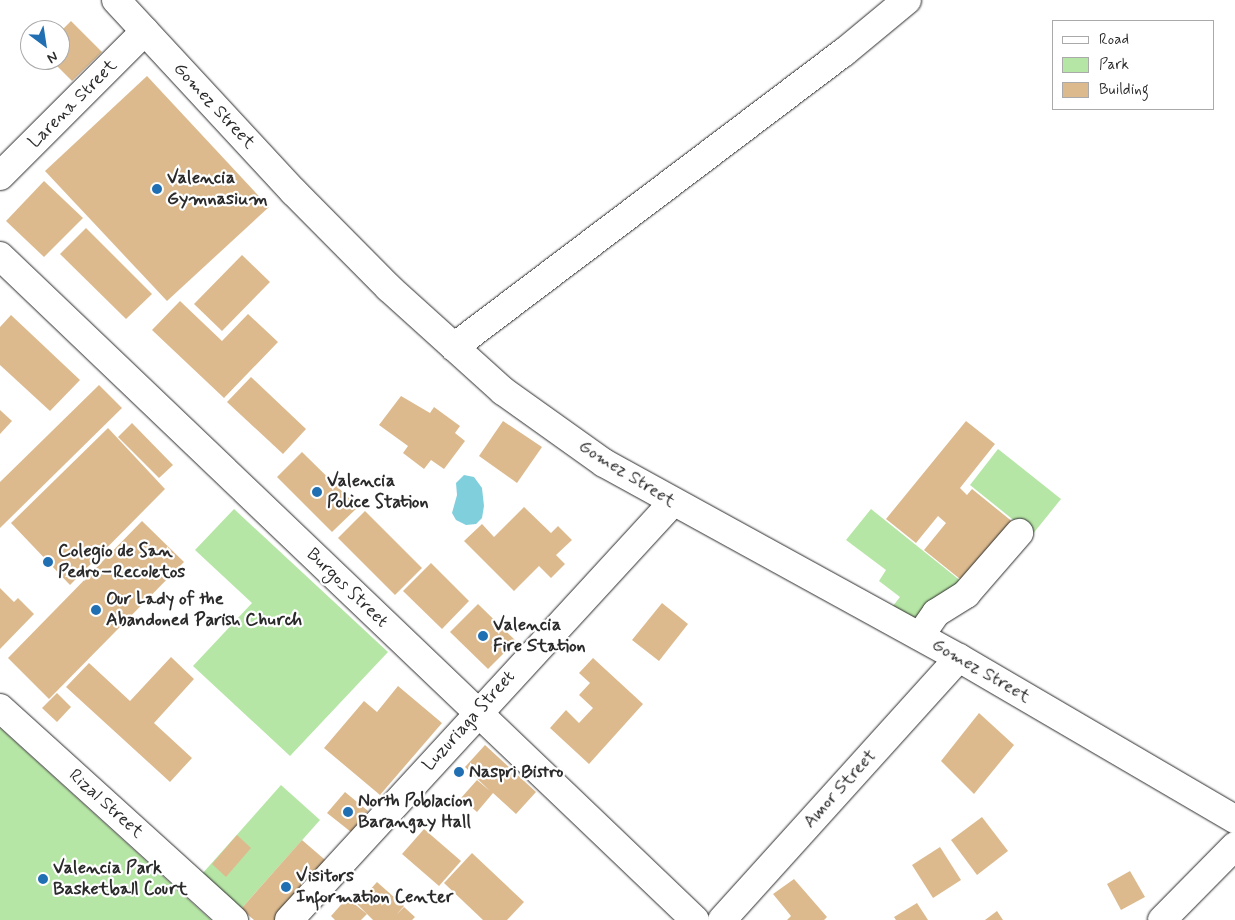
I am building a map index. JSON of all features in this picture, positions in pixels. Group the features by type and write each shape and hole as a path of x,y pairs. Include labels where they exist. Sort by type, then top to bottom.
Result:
{"street":[{"name":"Gomez Street","path":"116,0 294,192 454,347 503,391 572,440 672,503 920,636 1235,819"},
{"path":"454,347 843,53 907,0"},
{"name":"Larena Street","path":"0,176 145,31"},
{"name":"Burgos Street","path":"0,256 695,920"},
{"name":"Luzuriaga Street","path":"289,920 477,712 672,503"},
{"path":"920,636 930,620 966,594 1019,533"},
{"name":"Amor Street","path":"722,920 959,658"},
{"name":"Rizal Street","path":"0,708 234,920"},
{"path":"1162,920 1235,846"}],"green space":[{"path":"998,449 1061,499 1032,535 970,485"},
{"path":"234,509 388,652 290,756 193,666 252,603 195,550"},
{"path":"871,509 962,582 908,629 885,616 900,597 879,581 886,570 846,540"},
{"path":"0,728 211,920 0,920"},
{"path":"281,785 320,820 241,909 202,874"}],"water":[{"path":"464,475 474,477 482,488 484,506 482,518 476,524 466,525 456,520 452,513 457,495 456,483"}],"building":[{"path":"70,22 102,52 72,81 61,70 70,70"},
{"name":"Valencia Gymnasium","path":"147,76 269,207 167,301 45,171"},
{"path":"44,181 83,218 44,257 6,221"},
{"path":"86,228 152,294 126,319 60,254"},
{"path":"242,255 270,282 222,331 194,304"},
{"path":"180,301 222,341 248,314 278,342 224,398 152,330"},
{"path":"11,315 80,380 50,411 0,365 0,327"},
{"path":"251,377 306,429 283,454 227,402"},
{"path":"99,385 122,408 0,528 0,482"},
{"path":"401,396 430,413 434,407 460,426 455,433 465,441 444,469 431,460 424,469 403,453 408,446 379,425"},
{"path":"0,410 12,421 0,434"},
{"path":"503,421 542,447 517,483 479,456"},
{"path":"966,421 995,444 960,488 967,495 972,489 1014,523 965,583 924,550 946,523 938,516 916,543 886,519"},
{"path":"132,423 173,465 159,478 118,437"},
{"path":"108,428 165,489 70,585 11,523"},
{"name":"Valencia Police Station","path":"302,452 358,507 332,532 277,477"},
{"path":"524,507 551,533 558,526 572,540 556,555 565,564 551,578 539,566 514,591 464,541 482,524 494,537"},
{"path":"365,511 422,568 395,595 338,538"},
{"name":"Our Lady of the Abandoned Parish Church","path":"142,521 184,562 49,699 8,658"},
{"path":"431,563 469,601 442,629 403,591"},
{"path":"0,588 14,602 18,598 34,614 0,649"},
{"path":"662,603 688,624 659,661 632,640"},
{"name":"Valencia Fire Station","path":"478,604 516,641 488,669 450,632"},
{"path":"171,657 194,679 154,723 192,758 170,782 66,687 89,663 130,701"},
{"path":"593,658 643,704 589,764 550,728 566,710 579,723 593,708 579,695 590,683 579,673"},
{"path":"398,686 442,723 380,795 324,748 364,701 377,712"},
{"path":"57,693 71,707 57,722 42,708"},
{"path":"979,713 1014,745 974,794 941,761"},
{"path":"485,745 536,792 516,814 493,793 477,812 461,798 477,780 490,791 465,767"},
{"name":"North Poblacion Barangay Hall","path":"345,792 368,811 351,832 327,813"},
{"path":"982,817 1008,851 977,875 951,840"},
{"path":"424,829 461,861 439,886 402,854"},
{"path":"237,835 251,848 226,877 212,864"},
{"name":"Visitors Information Center","path":"302,840 331,865 282,920 254,920 241,909"},
{"path":"940,847 961,880 933,898 912,865"},
{"path":"472,853 524,902 507,920 483,920 444,883"},
{"path":"1130,871 1145,897 1121,910 1107,884"},
{"path":"794,879 827,917 824,920 787,920 791,916 773,894"},
{"path":"377,882 404,906 397,914 404,907 415,917 412,920 373,920 357,904"},
{"path":"347,898 367,914 361,920 335,920 331,916"},
{"path":"917,903 928,920 896,920 894,917"},
{"path":"997,911 1003,920 985,920"}],"place":[{"name":"Valencia Gymnasium","path":"157,189"},
{"name":"Valencia Police Station","path":"317,492"},
{"name":"Colegio de San Pedro–Recoletos","path":"48,562"},
{"name":"Our Lady of the Abandoned Parish Church","path":"96,610"},
{"name":"Valencia Fire Station","path":"483,636"},
{"name":"Naspri Bistro","path":"459,772"},
{"name":"North Poblacion Barangay Hall","path":"348,812"},
{"name":"Valencia Park Basketball Court","path":"43,879"},
{"name":"Visitors Information Center","path":"286,887"}]}
